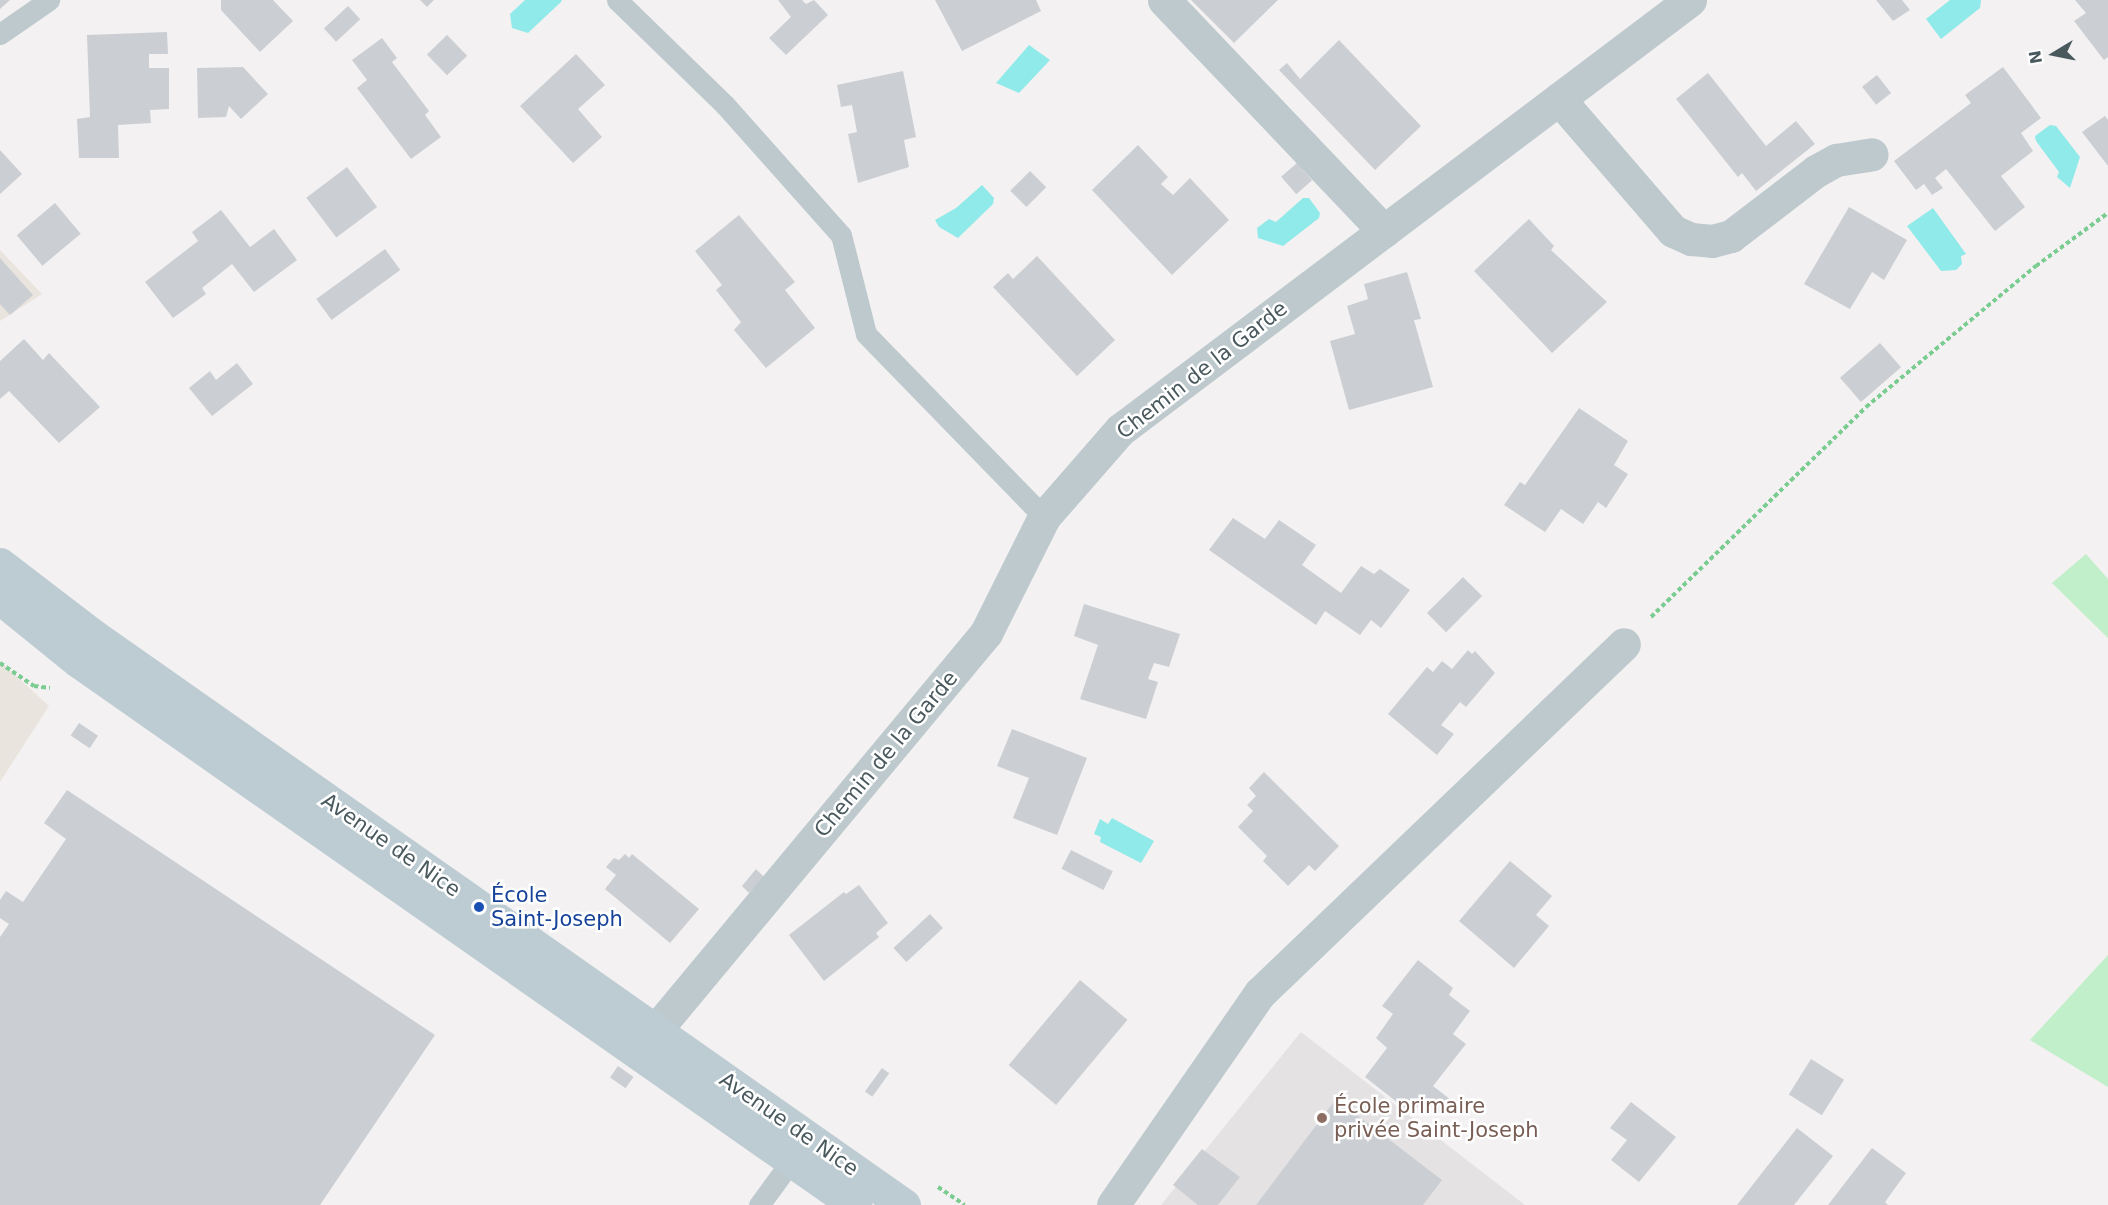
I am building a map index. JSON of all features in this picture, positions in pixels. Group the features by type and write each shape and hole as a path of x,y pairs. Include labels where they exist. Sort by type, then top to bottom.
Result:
{"main road":[{"name":"Avenue de Nice","path":"0,564 94,636 655,1031 801,1148 855,1205"},
{"name":"Avenue de Nice","path":"0,598 78,661 801,1148 904,1205"}],"street":[{"path":"1164,0 1384,231"},
{"name":"Chemin de la Garde","path":"655,1031 986,633 1044,517 1120,430 1690,0"},
{"path":"1558,99 1673,231 1691,239 1712,241 1731,236 1816,171 1836,160 1872,154"},
{"path":"1113,1205 1260,993 1624,644"}],"lane":[{"path":"0,34 49,0"},
{"path":"617,0 725,105 841,235 866,334 1044,517"},
{"path":"759,1205 801,1148"}],"path":[{"path":"1624,644 1866,407 2036,266 2108,213"}],"shaded area":[{"path":"0,250 42,294 0,321"},
{"path":"0,661 49,706 0,782"},
{"name":"École primaire privée Saint-Joseph","path":"1301,1032 1525,1205 1161,1205"}],"green space":[{"path":"2086,554 2108,579 2108,638 2052,583"},
{"path":"2108,955 2108,1087 2030,1040"}],"water":[{"path":"525,0 562,1 528,33 512,28 510,14"},
{"path":"1950,0 1981,0 1980,8 1941,39 1926,19"},
{"path":"1029,45 1050,60 1019,93 996,83"},
{"path":"2050,125 2056,126 2080,157 2070,188 2057,177 2059,172 2036,141 2035,136"},
{"path":"982,185 994,198 993,204 958,238 939,227 935,220 956,208"},
{"path":"1303,198 1309,198 1320,213 1319,218 1283,246 1258,238 1257,228 1269,219 1276,222"},
{"path":"1933,208 1966,254 1961,256 1962,264 1956,270 1941,271 1907,226"},
{"path":"1112,818 1154,841 1141,863 1100,842 1101,837 1094,834 1100,819 1108,824"}],"building":[{"path":"0,0 10,0 0,9"},
{"path":"221,0 273,0 293,21 260,52 221,10"},
{"path":"420,0 434,0 427,7"},
{"path":"778,0 802,0 806,4 814,0 828,15 786,55 769,38 791,17"},
{"path":"935,0 1036,0 1041,11 962,51"},
{"path":"1191,0 1278,0 1234,43"},
{"path":"1876,0 1902,0 1910,10 1893,21"},
{"path":"2075,0 2108,0 2108,57 2104,60 2074,21 2086,13"},
{"path":"348,6 360,19 336,42 324,29"},
{"path":"167,32 168,54 149,54 149,68 169,68 169,109 150,110 151,123 118,125 119,158 79,158 77,119 90,117 87,35"},
{"path":"447,35 467,56 447,75 427,54"},
{"path":"382,38 397,58 392,62 429,111 425,115 441,137 411,159 357,88 367,80 352,60"},
{"path":"1339,40 1421,126 1375,170 1279,70 1287,63 1300,79"},
{"path":"576,54 605,85 578,109 602,137 573,163 520,106"},
{"path":"243,67 268,94 241,119 229,106 226,117 198,118 197,68"},
{"path":"2003,67 2041,118 2021,133 2033,151 2001,176 2025,207 1995,231 1946,169 1935,178 1943,188 1932,195 1924,184 1916,190 1894,161 1971,103 1965,95"},
{"path":"903,71 916,137 904,140 909,167 858,183 848,134 857,132 852,105 841,107 837,85"},
{"path":"1708,73 1766,146 1796,121 1815,144 1756,191 1742,173 1738,177 1676,99"},
{"path":"1877,75 1891,93 1876,105 1862,87"},
{"path":"2105,116 2108,120 2108,166 2082,132"},
{"path":"1138,145 1168,177 1161,184 1173,195 1190,178 1229,220 1172,275 1092,190"},
{"path":"0,150 22,174 0,194"},
{"path":"1297,163 1312,180 1296,194 1281,177"},
{"path":"347,167 377,207 336,238 306,198"},
{"path":"1030,171 1046,187 1026,207 1010,191"},
{"path":"55,203 81,234 42,266 17,235"},
{"path":"1849,207 1907,240 1884,280 1872,272 1850,309 1804,284"},
{"path":"221,210 250,247 274,229 297,260 254,292 232,264 202,288 206,294 173,318 145,282 198,241 192,232"},
{"path":"739,215 795,282 785,290 815,328 766,368 734,330 741,322 716,290 722,285 695,251"},
{"path":"1529,219 1554,246 1551,250 1607,302 1552,353 1474,271"},
{"path":"385,249 400,270 332,320 316,299"},
{"path":"1037,256 1115,340 1077,376 993,287 1008,273 1013,279"},
{"path":"0,258 33,295 10,315 0,304"},
{"path":"1407,272 1421,319 1414,320 1433,387 1349,410 1330,341 1355,334 1347,306 1368,299 1364,284"},
{"path":"24,339 43,360 49,353 100,407 59,443 9,391 0,399 0,361"},
{"path":"1880,343 1901,367 1861,402 1840,378"},
{"path":"237,363 253,384 212,416 189,388 210,371 216,380"},
{"path":"1579,408 1628,441 1614,465 1628,474 1606,508 1598,502 1583,524 1561,509 1545,532 1504,505 1520,482 1525,485"},
{"path":"1233,518 1265,539 1279,520 1316,545 1302,565 1341,593 1361,566 1374,574 1380,569 1410,590 1381,628 1371,620 1360,635 1325,611 1316,625 1209,550"},
{"path":"1463,577 1482,596 1446,632 1427,613"},
{"path":"1084,604 1180,634 1169,667 1154,663 1148,679 1158,682 1146,719 1080,699 1098,645 1074,636"},
{"path":"1468,650 1472,654 1475,651 1495,673 1466,707 1460,702 1441,725 1454,734 1437,755 1388,714 1427,667 1433,672 1442,661 1452,669"},
{"path":"79,723 98,736 90,748 71,735"},
{"path":"1012,729 1087,758 1057,835 1013,818 1029,778 997,766"},
{"path":"1264,772 1339,846 1315,871 1309,865 1288,886 1263,861 1267,856 1238,827 1253,811 1247,805 1256,796 1249,788"},
{"path":"67,790 435,1035 320,1205 0,1205 0,937 9,924 0,918 0,900 6,891 23,902 66,839 44,823"},
{"path":"1071,850 1113,871 1103,890 1061,869"},
{"path":"625,854 629,858 632,854 699,909 670,943 605,889 616,875 606,867 614,858 619,860"},
{"path":"1510,861 1552,896 1536,915 1549,926 1514,968 1459,921"},
{"path":"756,869 764,877 749,893 742,886"},
{"path":"859,885 888,923 876,933 879,937 824,981 789,935 844,892 846,894"},
{"path":"930,914 943,928 906,962 893,948"},
{"path":"1418,960 1453,988 1449,995 1470,1011 1453,1034 1466,1044 1433,1086 1451,1100 1441,1114 1423,1100 1412,1114 1365,1077 1387,1048 1376,1038 1393,1014 1382,1006"},
{"path":"1080,980 1127,1020 1056,1105 1009,1065"},
{"path":"1811,1059 1844,1080 1822,1115 1789,1095"},
{"path":"618,1066 634,1077 626,1088 610,1077"},
{"path":"882,1068 889,1073 872,1097 865,1091"},
{"path":"1336,1099 1442,1180 1423,1205 1256,1205"},
{"path":"1631,1102 1676,1137 1639,1182 1611,1160 1627,1140 1610,1128"},
{"path":"1797,1128 1833,1156 1794,1205 1737,1205"},
{"path":"1872,1148 1906,1173 1885,1202 1888,1205 1828,1205"},
{"path":"1202,1149 1240,1177 1218,1205 1198,1205 1173,1185"}],"place":[{"name":"École Saint-Joseph","path":"479,907"},
{"name":"École primaire privée Saint-Joseph","path":"1322,1118"}]}
